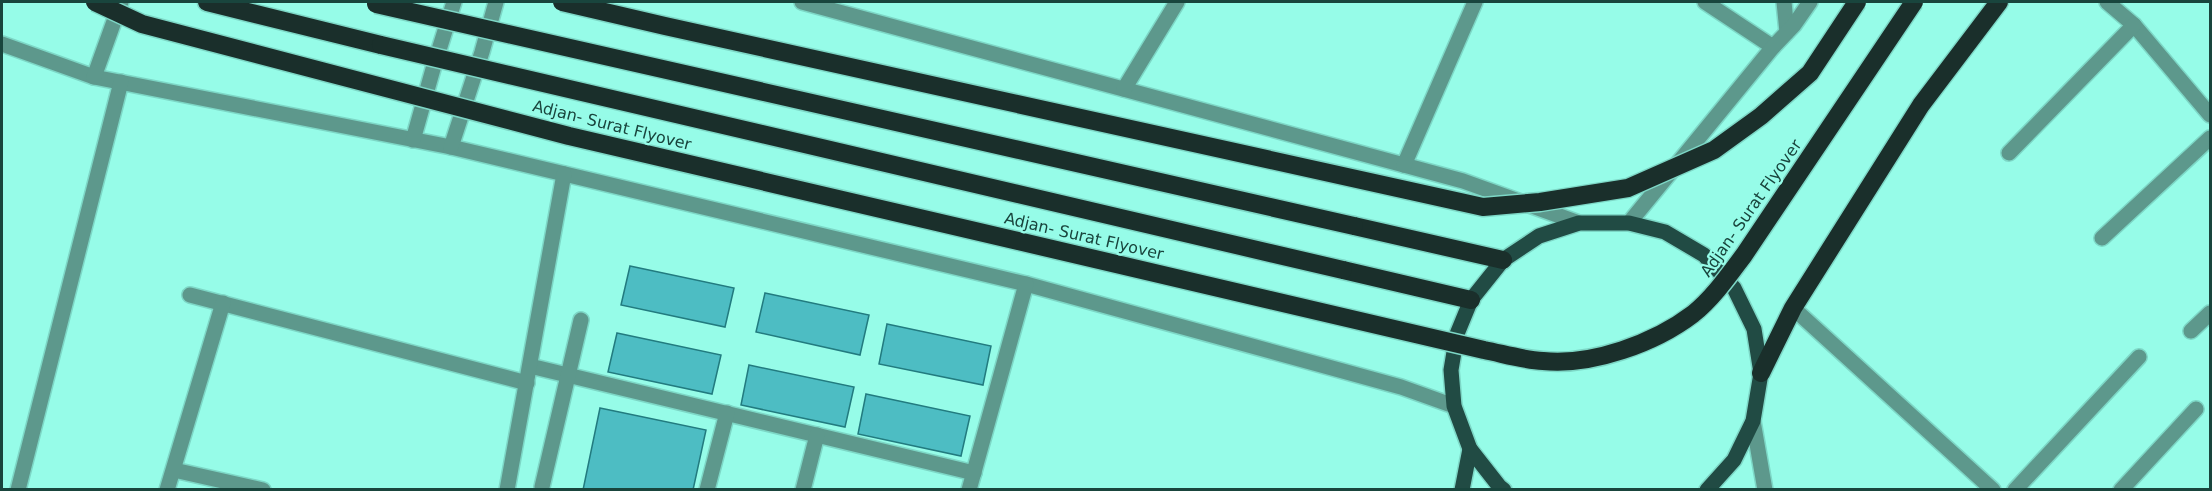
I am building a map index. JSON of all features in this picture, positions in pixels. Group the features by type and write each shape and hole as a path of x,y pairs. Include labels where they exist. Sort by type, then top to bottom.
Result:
{"highway":[{"name":"Adjan- Surat Flyover","path":"94,2 142,24 569,136 1484,350 1544,361 1589,359 1651,340 1693,314 1718,290 1744,255 1914,2"},
{"path":"207,2 381,45 1471,300"},
{"path":"364,2 1503,260"},
{"path":"562,2 1483,207 1540,202 1628,188 1714,150 1761,116 1810,73 1857,2"},
{"path":"1761,373 1793,308 1921,105 1999,2"}],"main road":[{"path":"1504,489 1499,486 1470,449 1455,406 1451,370 1457,334 1471,300 1503,260 1539,236 1579,223 1629,224 1665,232 1704,255 1734,288 1754,328 1761,373 1753,421 1734,460 1707,489"},
{"path":"1462,489 1470,449"}],"street":[{"path":"94,77 121,2"},
{"path":"413,140 432,69 454,2"},
{"path":"451,147 496,2"},
{"path":"802,2 1463,181 1579,223"},
{"path":"1124,89 1177,2"},
{"path":"1404,165 1475,2"},
{"path":"1705,2 1773,47"},
{"path":"1784,2 1787,32"},
{"path":"1629,224 1810,2"},
{"path":"2107,2 2134,25 2211,115"},
{"path":"2009,153 2134,25"},
{"path":"2,44 94,77 451,147 1026,284 1401,387 1455,406"},
{"path":"18,489 121,82"},
{"path":"2102,238 2211,138"},
{"path":"507,489 564,174"},
{"path":"969,489 1026,284"},
{"path":"190,295 527,383"},
{"path":"167,489 223,303"},
{"path":"1793,308 1993,489"},
{"path":"2191,331 2211,313"},
{"path":"542,487 580,320"},
{"path":"2015,489 2139,357"},
{"path":"530,366 974,473"},
{"path":"2121,489 2196,409"},
{"path":"707,489 727,413"},
{"path":"1753,421 1765,489"},
{"path":"803,489 817,435"},
{"path":"174,470 263,489"}],"building":[{"path":"630,266 734,288 725,327 621,305"},
{"path":"765,293 869,315 860,355 756,332"},
{"path":"887,324 991,346 983,385 879,364"},
{"path":"617,333 721,355 712,394 608,372"},
{"path":"749,365 854,387 845,427 741,405"},
{"path":"866,394 970,416 961,456 858,434"},
{"path":"600,408 706,430 693,490 583,490"}]}
